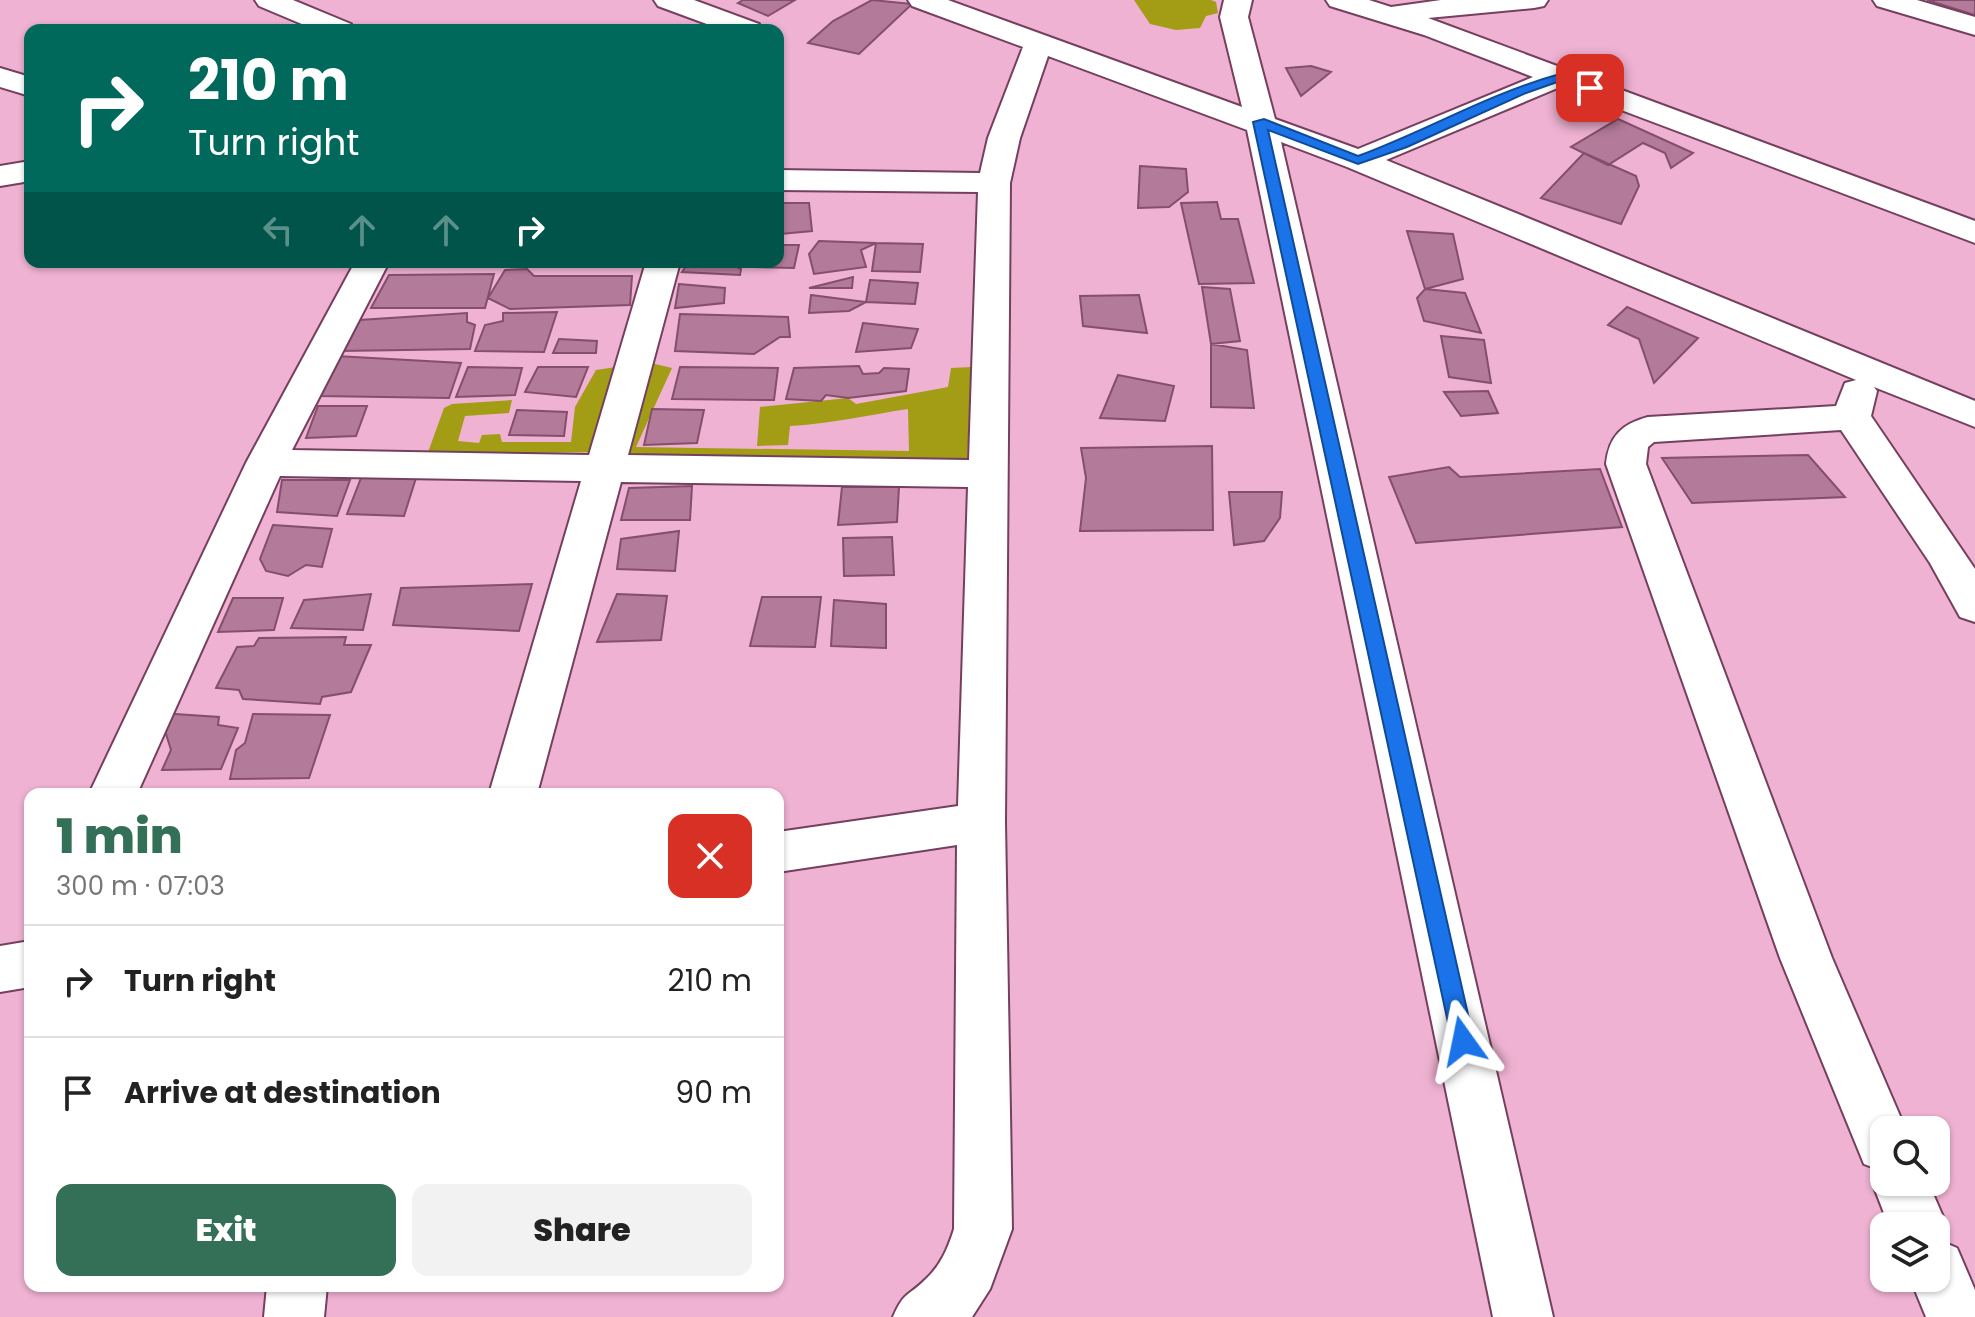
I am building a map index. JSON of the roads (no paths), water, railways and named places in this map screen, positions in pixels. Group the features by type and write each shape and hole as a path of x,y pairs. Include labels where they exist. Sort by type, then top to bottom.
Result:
{"street":[{"path":"269,0 327,24"},
{"path":"668,0 733,24"},
{"path":"922,0 1358,160 1975,415"},
{"path":"1238,0 1234,17 1260,122 1523,1317"},
{"path":"1340,0 1560,77 1975,233"},
{"path":"1382,13 1534,0"},
{"path":"1887,0 1975,26"},
{"path":"923,1317 939,1309 963,1280 976,1257 983,1229 981,822 994,183 1004,138 1039,42"},
{"path":"0,77 24,85"},
{"path":"1358,160 1403,144 1508,95 1560,77"},
{"path":"0,176 24,172"},
{"path":"784,180 994,183"},
{"path":"116,788 266,463 369,268"},
{"path":"515,788 661,268"},
{"path":"1863,369 1852,417 1947,556 1975,606"},
{"path":"1852,417 1648,430 1634,435 1627,446 1626,464 1806,958 1872,1116"},
{"path":"266,463 988,474"},
{"path":"784,851 981,822"},
{"path":"0,969 24,965"},
{"path":"294,1317 296,1292"},
{"path":"1946,1292 1956,1317"}]}
